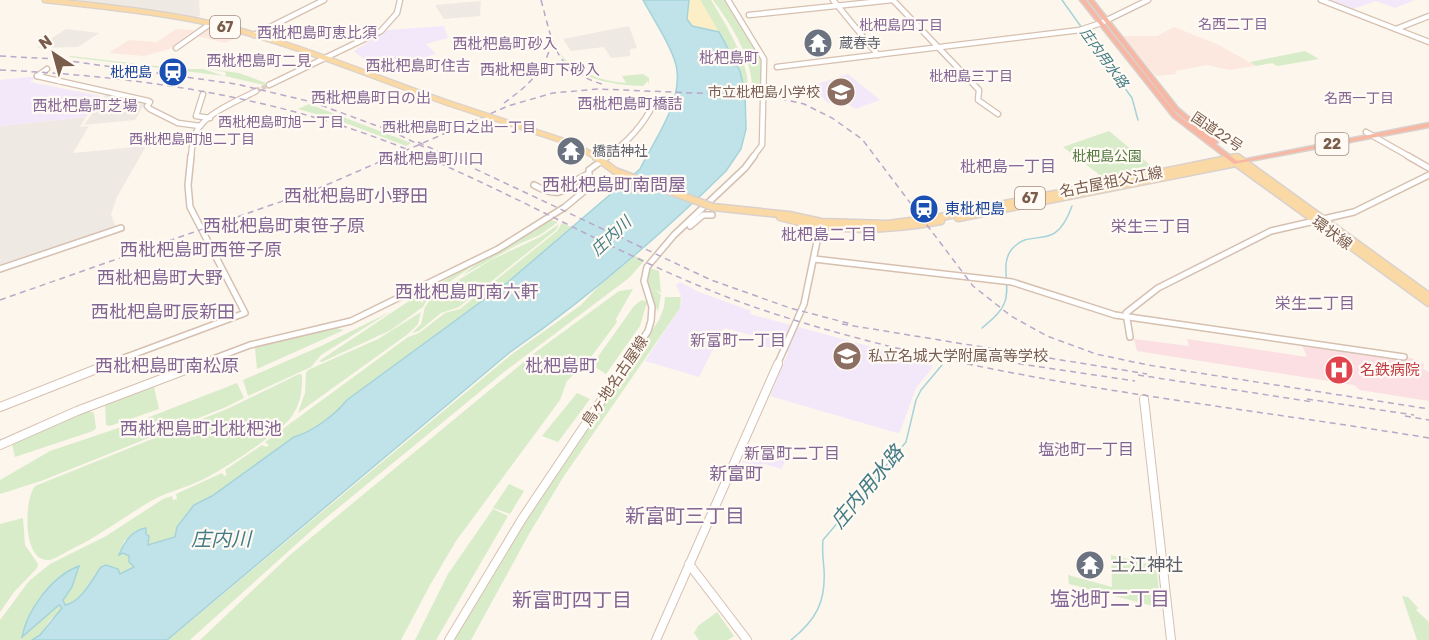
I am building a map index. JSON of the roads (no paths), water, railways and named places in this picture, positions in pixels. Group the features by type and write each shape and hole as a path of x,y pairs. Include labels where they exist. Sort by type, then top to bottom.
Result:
{"highway":[{"name":"国道22号","path":"1082,0 1104,22"},
{"name":"国道22号","path":"1090,0 1175,116 1236,160 1429,125"},
{"name":"国道22号","path":"1370,134 1429,120"}],"main road":[{"name":"名古屋祖父江線","path":"45,0 164,15 254,35 573,144 615,171 713,207 821,224 867,230 913,226 1236,160"},
{"name":"環状線","path":"1236,160 1429,303"},
{"name":"環状線","path":"1318,220 1429,296"}],"street":[{"path":"254,35 324,0"},
{"path":"269,85 361,43 384,29 396,15 400,0"},
{"name":"鳥ヶ地名古屋線","path":"449,640 535,499 648,331 652,310 643,283 644,273 681,229 745,168 762,145 764,59 728,0"},
{"path":"833,0 878,55"},
{"path":"749,15 893,0 979,90 978,100 998,114"},
{"path":"777,67 1083,30 1148,0"},
{"path":"1321,0 1429,42"},
{"path":"1395,29 1429,16"},
{"path":"176,48 210,24"},
{"path":"47,69 37,76 148,100 150,102 147,106 150,109 172,121 200,126"},
{"path":"0,407 245,313 190,207 188,185 193,141 200,126 256,91"},
{"path":"203,94 196,116 210,118"},
{"path":"0,445 77,411 250,345 293,333 340,324 376,310 480,259 530,231 588,188 592,166 639,130 654,103 646,99"},
{"path":"1370,134 1429,168"},
{"path":"534,185 544,191 557,192 573,186 579,177 589,174"},
{"path":"1130,337 1126,313 1158,288 1200,265 1271,231 1354,212 1429,175"},
{"path":"681,229 688,227 703,215 712,215"},
{"path":"656,640 804,304 821,224"},
{"path":"0,269 121,228"},
{"path":"814,259 1008,281 1126,316 1404,357"},
{"path":"1144,399 1171,640"},
{"path":"689,564 747,640"}],"water":[{"name":"庄内川","path":"643,0 689,0 687,19 692,26 719,32 740,71 745,92 746,129 741,149 726,171 675,220 621,266 509,353 167,640 32,640 40,635 62,608 59,605 22,637 35,605 59,578 79,566 72,587 63,600 65,605 81,595 101,567 106,565 118,569 120,574 134,567 129,562 129,556 123,553 119,555 126,541 133,534 146,528 146,534 149,536 148,545 175,537 177,527 194,505 212,496 294,437 323,422 347,400 508,282 640,169 670,110 677,84 676,63 673,55"}],"waterway":[{"name":"庄内用水路","path":"1062,0 1132,98 1138,120"},
{"path":"1088,182 1095,177"},
{"path":"982,328 1004,304 1007,290 1006,262 1012,249 1020,242 1051,235 1058,230 1072,206"},
{"name":"庄内用水路","path":"791,640 807,625 821,601 824,581 823,540 906,442 916,400 921,390 942,365"}],"tunnel":[{"path":"256,91 269,85"}],"railway":[{"path":"541,0 552,39"},
{"path":"504,103 536,75 550,49 552,39"},
{"path":"552,39 559,54 575,72 605,85"},
{"path":"0,56 55,59 236,84 312,102 391,131 419,145"},
{"path":"0,70 102,77 204,92 304,114 353,129 407,150"},
{"path":"421,144 508,106 553,93 598,89 768,96 804,104 832,118 862,139 973,286 1011,316 1047,336 1096,354 1148,365 1429,409"},
{"path":"421,144 711,280 790,308 851,324"},
{"path":"407,150 419,145"},
{"path":"419,145 424,147"},
{"path":"0,300 317,189 407,150"},
{"path":"407,150 493,188 675,276 769,312 850,336 931,356 1097,388 1429,438"},
{"path":"842,324 1147,374"},
{"path":"987,359 1135,381"},
{"path":"1138,375 1313,402"},
{"path":"1307,399 1414,415"},
{"path":"1405,416 1429,420"}],"place":[{"name":"蔵春寺","path":"818,43"},
{"name":"枇杷島","path":"173,72"},
{"name":"市立枇杷島小学校","path":"841,92"},
{"name":"橋詰神社","path":"571,151"},
{"name":"東枇杷島","path":"924,209"},
{"name":"私立名城大学附属高等学校","path":"847,356"},
{"name":"名鉄病院","path":"1339,370"},
{"name":"土江神社","path":"1090,565"}],"district":[{"name":"名西二丁目","path":"1233,24"},
{"name":"枇杷島四丁目","path":"901,25"},
{"name":"西枇杷島町恵比須","path":"317,33"},
{"name":"西枇杷島町砂入","path":"505,44"},
{"name":"枇杷島町","path":"729,58"},
{"name":"西枇杷島町二見","path":"259,61"},
{"name":"西枇杷島町住吉","path":"418,66"},
{"name":"西枇杷島町下砂入","path":"540,70"},
{"name":"枇杷島三丁目","path":"971,76"},
{"name":"西枇杷島町日の出","path":"371,98"},
{"name":"名西一丁目","path":"1359,98"},
{"name":"西枇杷島町橋詰","path":"630,104"},
{"name":"西枇杷島町芝場","path":"85,106"},
{"name":"西枇杷島町旭一丁目","path":"281,122"},
{"name":"西枇杷島町日之出一丁目","path":"459,127"},
{"name":"西枇杷島町旭二丁目","path":"192,139"},
{"name":"西枇杷島町川口","path":"431,159"},
{"name":"枇杷島一丁目","path":"1008,166"},
{"name":"西枇杷島町南問屋","path":"614,185"},
{"name":"西枇杷島町小野田","path":"356,196"},
{"name":"西枇杷島町東笹子原","path":"284,226"},
{"name":"栄生三丁目","path":"1151,226"},
{"name":"枇杷島二丁目","path":"829,234"},
{"name":"西枇杷島町西笹子原","path":"201,250"},
{"name":"西枇杷島町大野","path":"160,278"},
{"name":"西枇杷島町南六軒","path":"467,292"},
{"name":"栄生二丁目","path":"1315,303"},
{"name":"西枇杷島町辰新田","path":"163,312"},
{"name":"新富町一丁目","path":"738,340"},
{"name":"西枇杷島町南松原","path":"167,366"},
{"name":"枇杷島町","path":"561,366"},
{"name":"西枇杷島町北枇杷池","path":"201,429"},
{"name":"塩池町一丁目","path":"1086,449"},
{"name":"新富町二丁目","path":"792,453"},
{"name":"新富町","path":"736,474"},
{"name":"新富町三丁目","path":"685,516"},
{"name":"塩池町二丁目","path":"1110,599"},
{"name":"新富町四丁目","path":"572,600"}],"park label":[{"name":"枇杷島公園","path":"1107,156"}]}
